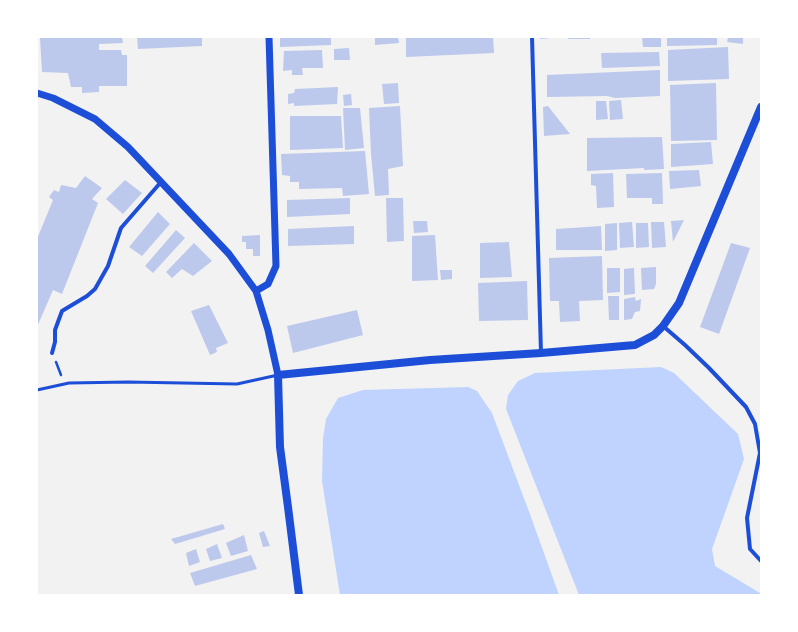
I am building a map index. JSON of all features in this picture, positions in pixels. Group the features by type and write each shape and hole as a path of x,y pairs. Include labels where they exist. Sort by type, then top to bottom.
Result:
{"main road":[{"path":"299,595 280,447 278,375 430,360 635,345 654,335 663,326 679,303 761,107"}],"street":[{"path":"256,291 268,284 276,266 269,37"},
{"path":"532,37 541,353"},
{"path":"37,93 53,98 95,118 128,147 229,254 256,291 268,330 278,375"},
{"path":"52,353 55,342 55,330 62,311 87,296 95,289 108,266 121,228 161,182"},
{"path":"663,326 709,368 746,407 755,424 760,453 747,518 750,549 761,561"}],"lane":[{"path":"37,390 69,383 128,382 237,384 278,375"}],"path":[{"path":"52,353 61,376"}],"water":[{"path":"661,367 674,373 738,434 744,459 712,549 715,566 760,593 760,595 579,595 506,409 508,395 518,381 535,373"},
{"path":"468,387 477,391 492,413 559,595 340,595 322,481 323,438 326,419 338,398 363,390"}],"building":[{"path":"122,37 123,43 99,44 99,50 121,50 122,55 127,55 127,86 99,86 99,92 82,93 82,87 71,87 68,73 42,72 40,38"},
{"path":"137,37 202,37 202,46 138,49"},
{"path":"280,37 331,37 331,45 280,47"},
{"path":"375,37 398,37 399,43 375,45"},
{"path":"406,37 493,37 494,53 406,57"},
{"path":"540,37 551,37 551,38 540,39"},
{"path":"568,37 590,37 590,39 568,39"},
{"path":"608,37 608,38 593,38"},
{"path":"642,37 661,37 661,47 643,47"},
{"path":"667,37 717,37 717,45 667,46"},
{"path":"728,37 743,37 743,44 727,42"},
{"path":"728,47 729,79 668,81 668,50"},
{"path":"349,48 350,60 334,60 334,49"},
{"path":"322,50 323,68 302,68 303,75 292,75 292,70 283,71 284,51"},
{"path":"659,52 660,66 602,68 601,53"},
{"path":"660,70 660,96 615,98 607,96 547,97 547,75"},
{"path":"398,83 399,103 384,104 382,84"},
{"path":"716,83 717,140 671,141 670,85"},
{"path":"338,87 337,104 294,106 294,103 288,104 288,94 294,93 295,89"},
{"path":"351,94 352,105 344,106 343,95"},
{"path":"621,100 623,119 610,120 609,101"},
{"path":"596,101 606,101 608,119 596,120"},
{"path":"400,106 403,166 388,169 389,195 375,196 369,108"},
{"path":"548,106 570,134 544,136 543,107"},
{"path":"343,108 360,108 364,148 345,150"},
{"path":"290,116 341,116 343,148 290,150"},
{"path":"662,137 664,169 644,170 644,168 587,171 587,138"},
{"path":"711,142 713,164 671,167 671,144"},
{"path":"365,151 369,194 343,196 342,188 299,189 299,182 290,182 290,176 282,175 281,154"},
{"path":"699,170 701,186 670,189 669,171"},
{"path":"613,173 614,207 597,208 596,186 591,185 591,174"},
{"path":"662,173 663,204 652,204 652,198 627,198 626,174"},
{"path":"85,176 102,188 92,199 98,203 62,294 53,290 37,327 37,239 53,200 49,197 54,190 59,192 61,185 76,188"},
{"path":"125,180 142,193 123,214 106,199"},
{"path":"350,198 350,214 287,217 287,200"},
{"path":"386,198 403,198 404,241 387,242"},
{"path":"158,212 170,224 142,256 129,247"},
{"path":"684,220 673,242 671,221"},
{"path":"413,221 427,221 428,232 414,233"},
{"path":"632,222 634,247 620,248 619,223"},
{"path":"651,222 664,222 666,247 652,248"},
{"path":"617,223 617,250 605,251 605,224"},
{"path":"636,223 648,223 649,247 636,248"},
{"path":"354,226 354,244 288,246 288,229"},
{"path":"601,226 602,250 556,250 556,229"},
{"path":"176,230 185,238 153,273 145,266"},
{"path":"260,235 260,256 253,256 253,249 246,249 246,242 242,242 242,236"},
{"path":"435,235 438,280 412,281 412,236"},
{"path":"509,242 512,277 480,278 480,243"},
{"path":"194,243 212,261 193,276 182,269 172,278 166,272"},
{"path":"731,243 750,248 719,334 700,327"},
{"path":"602,256 603,300 579,301 580,321 560,322 559,301 550,301 549,258"},
{"path":"656,267 656,284 654,289 642,290 641,268"},
{"path":"607,268 620,268 620,292 607,293"},
{"path":"634,268 635,294 624,295 624,269"},
{"path":"440,270 452,270 452,279 441,280"},
{"path":"527,281 528,320 479,321 478,283"},
{"path":"608,296 619,296 619,320 609,320"},
{"path":"635,297 636,301 641,299 640,311 635,312 632,319 624,320 624,299"},
{"path":"209,305 228,343 216,348 217,352 210,355 191,311"},
{"path":"357,310 363,335 293,353 287,326"},
{"path":"223,524 225,529 175,544 171,539"},
{"path":"264,531 270,546 263,547 259,533"},
{"path":"244,535 248,551 231,556 226,543"},
{"path":"217,544 222,558 210,561 206,549"},
{"path":"196,549 200,562 189,566 186,553"},
{"path":"251,555 257,569 195,586 190,573"}]}
